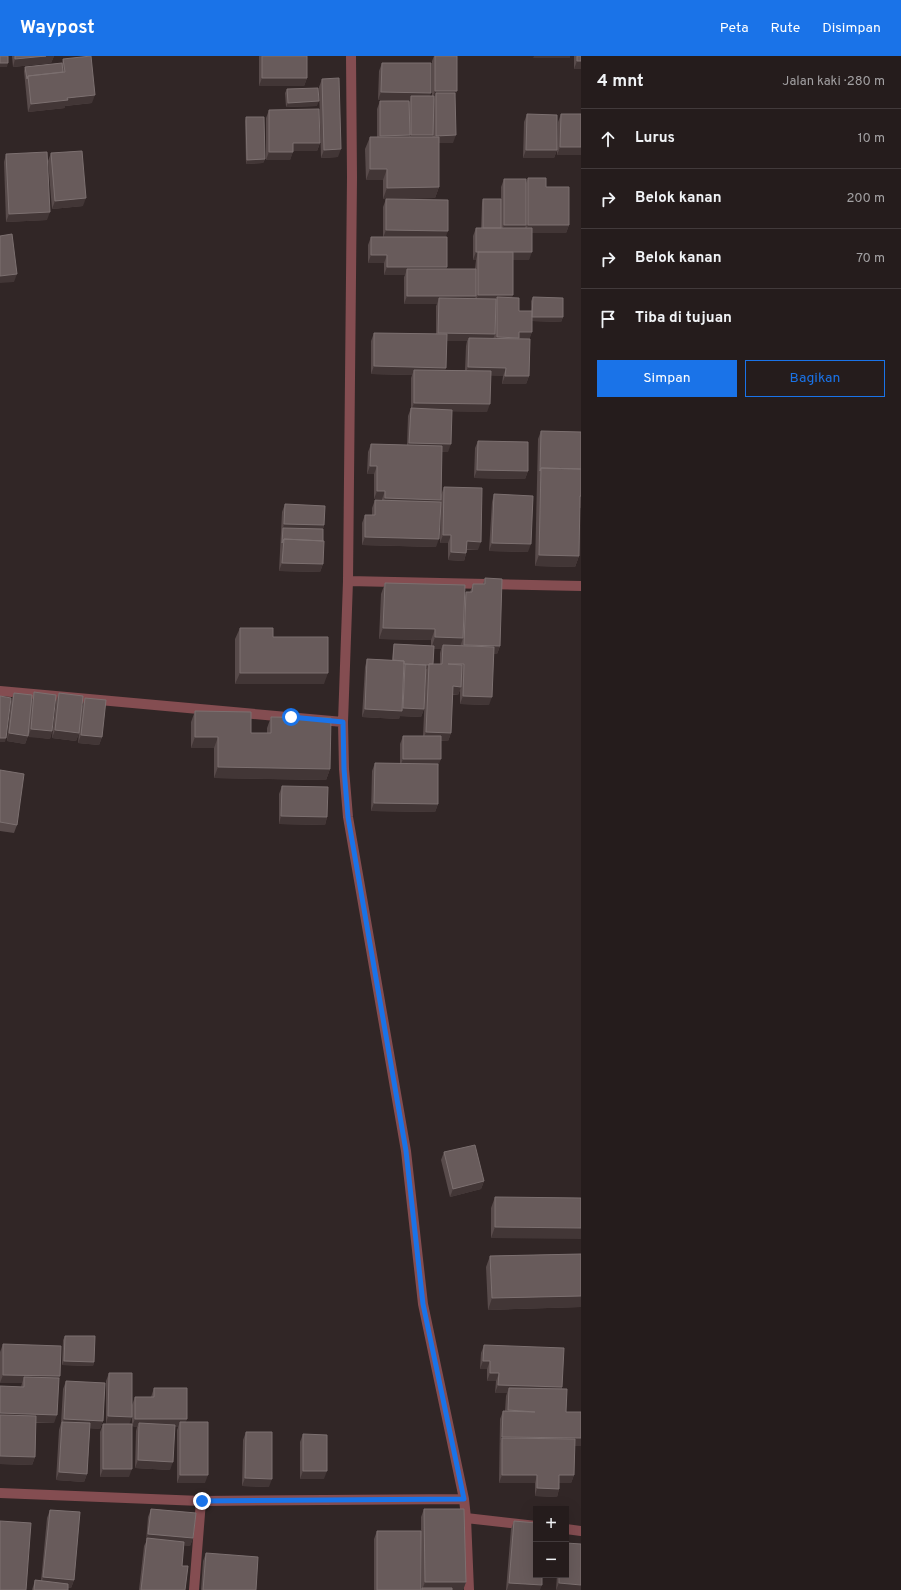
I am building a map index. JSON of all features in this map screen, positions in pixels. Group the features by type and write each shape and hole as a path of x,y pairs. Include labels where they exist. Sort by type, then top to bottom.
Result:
{"street":[{"path":"351,56 352,177 348,580 343,722 344,769 348,817 406,1151 423,1304 464,1499 469,1590"},
{"path":"348,580 581,586"},
{"path":"0,691 343,722"},
{"path":"0,1493 202,1501 464,1499"},
{"path":"194,1590 202,1501"},
{"path":"466,1518 533,1526"},
{"path":"569,1529 581,1531"}],"building":[{"path":"0,56 8,56 8,63 0,63"},
{"path":"15,56 46,56 15,59"},
{"path":"91,56 95,95 31,104 28,76 65,72 63,59"},
{"path":"262,56 307,56 307,78 262,78"},
{"path":"435,56 457,56 457,91 435,91"},
{"path":"577,56 581,56 581,61 577,61"},
{"path":"62,63 63,72 28,76 27,79 25,67"},
{"path":"382,63 431,63 431,93 381,92"},
{"path":"339,78 341,149 324,150 322,79"},
{"path":"318,88 319,101 288,103 287,89"},
{"path":"436,93 455,93 456,135 436,136"},
{"path":"411,96 434,96 433,135 411,135"},
{"path":"380,101 409,101 410,135 380,136"},
{"path":"319,109 320,143 293,143 293,152 269,152 269,110"},
{"path":"527,114 557,115 557,150 526,150"},
{"path":"561,114 581,114 581,147 560,147"},
{"path":"246,117 264,117 265,159 247,160"},
{"path":"370,137 439,137 439,187 387,188 387,169 370,169"},
{"path":"82,151 86,198 55,201 51,153"},
{"path":"47,152 50,212 9,214 6,154"},
{"path":"528,178 546,178 546,187 569,187 569,225 528,225"},
{"path":"504,179 526,179 526,225 504,225"},
{"path":"386,199 448,200 448,231 386,230"},
{"path":"483,199 501,199 501,228 483,228"},
{"path":"476,228 532,228 532,252 476,252"},
{"path":"12,234 17,274 0,276 0,236"},
{"path":"371,237 447,237 447,267 387,267 387,255 371,255"},
{"path":"478,252 513,252 513,295 478,295"},
{"path":"407,269 476,269 476,296 407,296"},
{"path":"497,297 519,298 519,311 532,311 532,332 519,332 519,338 497,337"},
{"path":"533,297 563,298 563,317 532,317"},
{"path":"439,298 496,299 495,334 438,333"},
{"path":"374,333 447,334 446,368 374,366"},
{"path":"469,338 530,339 529,376 505,376 506,368 468,367"},
{"path":"414,370 491,371 490,404 414,403"},
{"path":"411,408 452,410 451,444 409,443"},
{"path":"541,431 581,432 581,469 541,468 540,471"},
{"path":"478,441 528,442 528,471 477,470"},
{"path":"371,444 442,446 441,500 385,498 385,491 377,491 377,466 370,466"},
{"path":"541,468 581,469 579,556 539,555"},
{"path":"444,487 482,488 481,542 467,541 466,553 451,552 451,535 443,535"},
{"path":"494,494 533,496 531,544 492,543"},
{"path":"375,500 441,502 439,539 365,537 365,515 375,515"},
{"path":"285,504 325,506 324,525 284,524"},
{"path":"283,528 323,529 323,541 284,539 282,543"},
{"path":"284,539 324,541 323,564 282,563"},
{"path":"485,578 502,579 500,646 464,645 466,592 472,592 473,584 485,584"},
{"path":"385,583 465,585 463,638 435,637 435,629 383,628"},
{"path":"240,628 273,628 273,637 328,637 328,673 240,673"},
{"path":"394,644 434,646 433,664 404,664 404,661 393,660"},
{"path":"443,645 494,647 492,697 463,696 464,664 448,664 462,665 461,687 453,686 451,733 426,732 429,664 442,664"},
{"path":"367,659 404,661 402,711 365,709"},
{"path":"405,664 426,665 424,709 403,708"},
{"path":"34,692 56,695 52,731 31,729"},
{"path":"14,693 32,695 28,736 9,733"},
{"path":"59,693 83,696 79,733 55,730"},
{"path":"0,696 11,698 6,738 0,738"},
{"path":"85,698 106,700 102,737 81,735"},
{"path":"195,711 251,712 251,733 271,733 271,717 331,718 330,769 218,767 218,737 195,737"},
{"path":"403,736 441,736 441,759 403,759"},
{"path":"375,763 438,764 438,804 374,803"},
{"path":"0,770 24,774 17,825 0,822"},
{"path":"282,786 328,787 327,817 281,816"},
{"path":"475,1145 484,1181 453,1189 444,1152"},
{"path":"495,1197 581,1198 581,1228 495,1227"},
{"path":"581,1254 581,1296 492,1298 490,1256"},
{"path":"65,1336 95,1336 94,1362 64,1361"},
{"path":"3,1344 61,1346 60,1376 3,1375"},
{"path":"484,1345 564,1348 562,1387 498,1385 499,1373 490,1373 490,1361 483,1361"},
{"path":"109,1373 132,1373 132,1417 108,1416"},
{"path":"24,1377 59,1378 57,1415 0,1413 0,1386 24,1387"},
{"path":"66,1381 105,1383 103,1421 64,1419"},
{"path":"154,1388 187,1388 187,1419 135,1419 135,1397 154,1397"},
{"path":"509,1388 567,1389 566,1412 581,1412 581,1438 502,1437 503,1411 535,1412 508,1410"},
{"path":"0,1415 36,1416 35,1457 0,1456"},
{"path":"62,1422 90,1423 87,1474 59,1472"},
{"path":"180,1422 208,1422 208,1475 180,1475"},
{"path":"139,1423 175,1425 173,1462 138,1460"},
{"path":"103,1424 132,1424 132,1469 103,1469"},
{"path":"246,1432 272,1432 272,1479 245,1478"},
{"path":"303,1434 327,1435 327,1471 303,1471"},
{"path":"502,1438 575,1439 574,1475 559,1475 559,1489 537,1488 537,1475 502,1475"},
{"path":"151,1509 196,1513 193,1538 148,1534"},
{"path":"424,1509 464,1509 466,1582 425,1582"},
{"path":"50,1510 80,1512 74,1580 43,1577"},
{"path":"0,1521 31,1523 26,1590 0,1590"},
{"path":"514,1521 533,1523 533,1578 542,1578 542,1585 509,1583"},
{"path":"377,1531 421,1531 421,1590 377,1590"},
{"path":"147,1538 184,1542 182,1566 188,1566 185,1590 141,1590"},
{"path":"569,1543 581,1544 581,1585 559,1583 559,1578 569,1578"},
{"path":"206,1553 258,1557 256,1590 203,1590"},
{"path":"35,1580 68,1584 68,1590 34,1590"},
{"path":"422,1588 452,1588 452,1590 422,1590"}],"route":[{"path":"202,1501 464,1499 423,1304 406,1151 348,817 344,769 343,722 291,717"}]}
